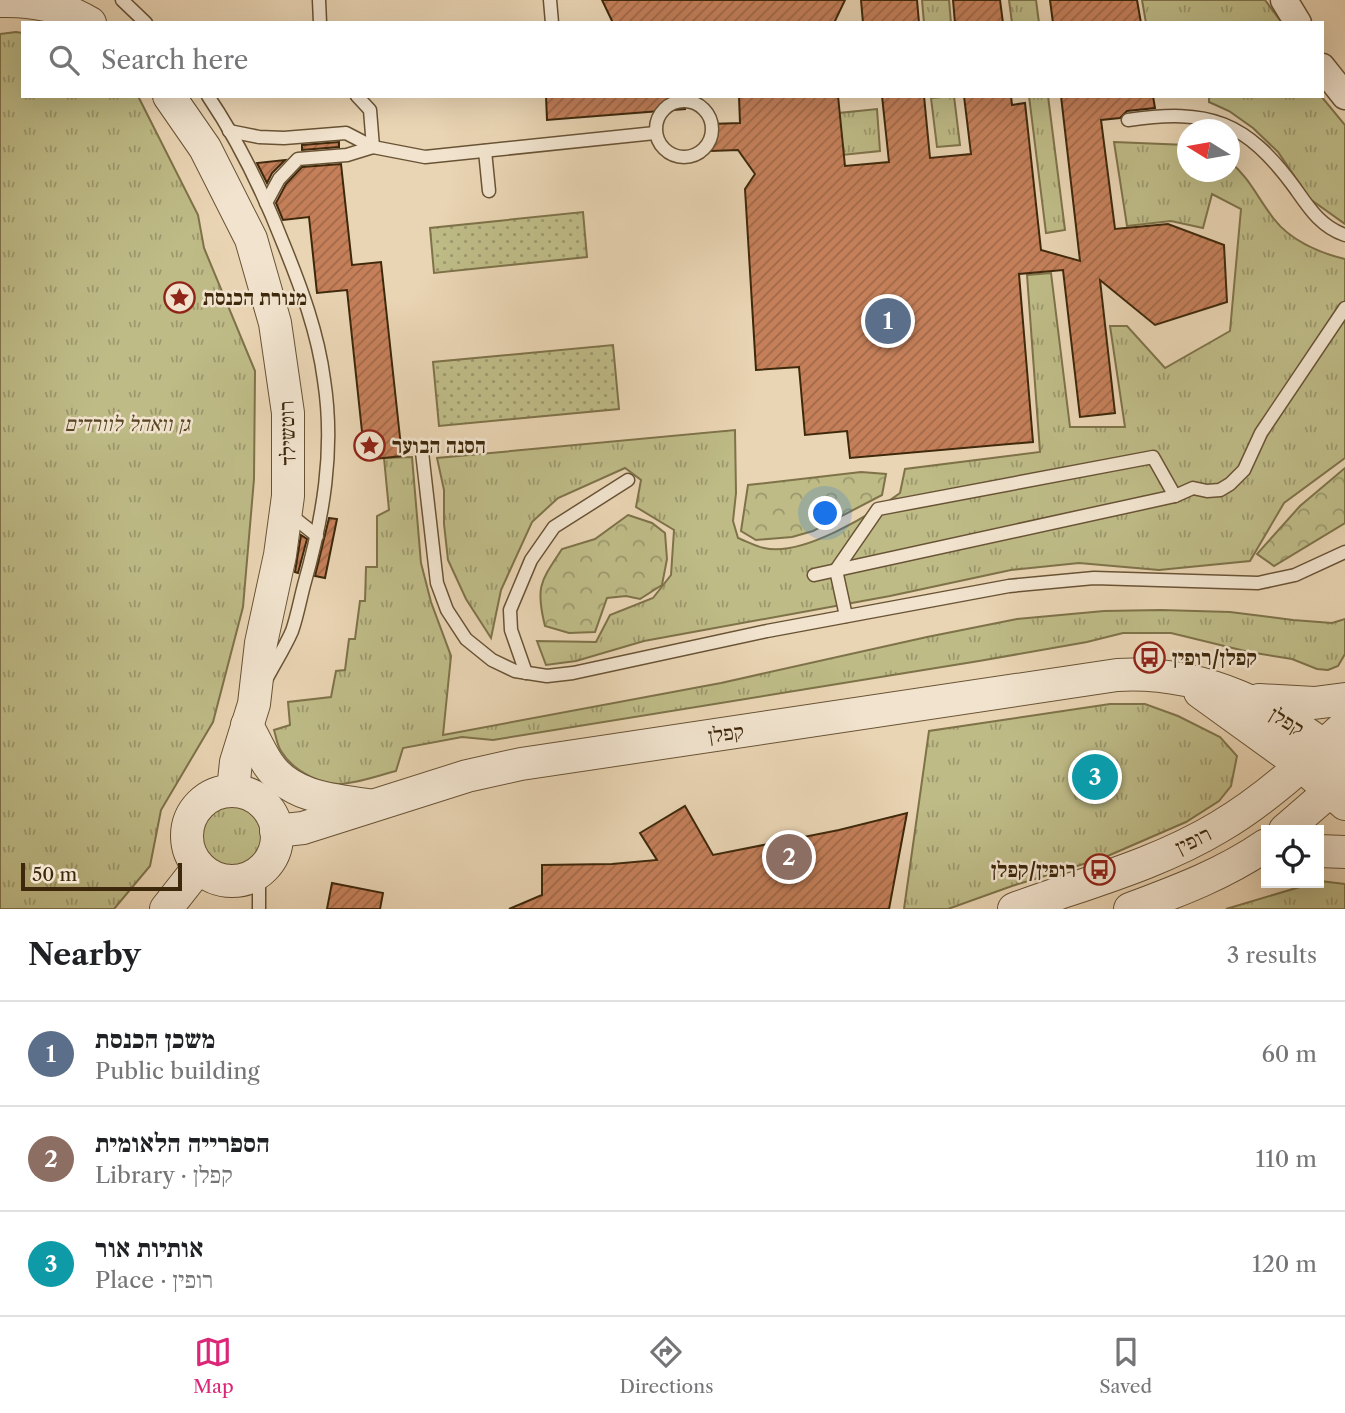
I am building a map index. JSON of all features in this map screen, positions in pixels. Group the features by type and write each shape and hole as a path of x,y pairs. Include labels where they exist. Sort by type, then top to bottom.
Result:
{"street":[{"path":"1284,0 1297,21"},
{"path":"0,1 51,3 86,21"},
{"path":"1324,70 1345,96"},
{"name":"רוטשילד","path":"170,98 205,148 251,239 267,292 281,356 288,413 289,459 280,555 261,643 250,714 236,762 233,790"},
{"name":"קפלן","path":"276,831 303,828 467,776 521,764 1145,673 1182,678 1247,713 1329,750 1340,791"},
{"path":"1251,807 1262,781 1263,764 1247,713 1345,699"},
{"path":"250,714 269,766 289,785 308,794 373,806"},
{"name":"רופין","path":"1014,909 1185,846 1251,807 1329,750"},
{"path":"233,790 257,798 267,807 276,831 273,853 260,871 235,881 209,875 191,856 187,843 190,817 198,806 207,797 233,790"},
{"path":"1292,825 1340,791"},
{"name":"רופין","path":"1130,909 1222,872 1261,848"},
{"path":"1324,851 1345,852"},
{"path":"1222,872 1261,861"},
{"path":"166,909 199,867"}],"lane":[{"path":"122,0 144,21"},
{"path":"319,0 320,21"},
{"path":"550,0 552,21"},
{"path":"209,98 266,203 300,285 315,334 324,380 328,426 327,478 317,536 292,632 250,714"},
{"path":"359,98 370,110 373,147"},
{"path":"683,100 701,106 711,121 712,131 705,148 689,157 679,157 663,149 655,132 659,114 666,107 683,100"},
{"path":"1128,120 1164,114 1197,117 1225,124 1252,139 1283,172 1321,221 1331,230 1345,235"},
{"path":"229,131 259,137 284,138 346,133 373,147 425,157 655,132"},
{"path":"284,138 298,159"},
{"path":"266,203 278,179 298,159 347,155 373,147"},
{"path":"485,150 489,191"},
{"path":"814,575 1175,496 1193,488 1220,490 1244,470 1261,433 1345,308"},
{"path":"422,452 437,583 447,610 466,639 492,660 515,671 547,676 1009,586 1094,578 1258,583 1295,575 1345,552"},
{"path":"846,616 836,570 878,509 1153,457 1175,496"},
{"path":"526,673 511,631 510,610 531,560 554,527 628,480"},
{"path":"285,517 297,520 317,536"},
{"path":"259,909 260,871"}],"green space":[{"path":"922,0 949,0 951,21 924,21"},
{"path":"1009,0 1036,0 1039,21 1012,21"},
{"path":"1142,0 1265,0 1281,21 1146,21"},
{"name":"גן וואהל לוורדים","path":"21,33 21,98 139,98 198,215 204,248 255,371 254,479 243,607 213,722 161,810 150,866 114,909 0,909 0,34"},
{"path":"931,98 954,98 960,145 937,147"},
{"path":"1029,98 1048,98 1065,230 1046,233"},
{"path":"1209,98 1323,98 1345,125 1345,224 1310,199 1278,152 1253,128 1229,111 1209,102"},
{"path":"877,109 880,151 842,155 839,113"},
{"path":"1114,142 1177,145 1177,182 1240,182 1240,172 1274,219 1288,233 1315,249 1345,259 1345,458 1284,503 1250,561 1159,570 1079,563 1011,570 890,596 644,641 576,661 546,665 537,641 596,642 610,615 653,598 671,575 674,530 636,507 641,480 625,468 558,498 532,522 501,590 491,638 466,599 448,560 444,490 437,458 735,430 736,493 733,521 738,538 764,548 780,549 816,540 871,512 900,493 905,469 1040,452 1027,275 1051,273 1070,427 1125,427 1110,326 1127,326 1165,368 1230,331 1241,209 1212,194 1203,228 1171,221 1127,226"},
{"path":"583,212 587,257 434,273 430,228"},
{"path":"613,345 619,409 439,426 433,362"},
{"path":"412,457 421,563 431,602 451,656 443,735 721,683 1017,619 1104,611 1230,612 1332,623 1345,619 1345,654 1338,666 1328,670 1317,669 1292,659 1249,652 1171,633 1123,633 979,661 493,740 462,737 403,748 396,771 348,783 329,783 310,776 293,765 278,746 274,730 290,725 288,702 331,697 336,671 345,670 349,639 355,639 360,601 365,601 366,567 377,567 377,516 389,510 384,458"},
{"path":"1345,468 1345,523 1274,566 1257,554 1300,506"},
{"path":"861,472 886,474 882,495 813,531 792,537 756,540 741,531 748,485"},
{"path":"628,515 652,523 665,533 667,559 662,585 640,599 626,596 607,598 595,632 569,633 545,626 540,592 549,569 562,549 595,539"},
{"path":"1110,704 1145,704 1178,716 1220,737 1237,756 1231,786 1219,801 1186,822 1103,858 948,909 904,909 929,731"},
{"path":"223,803 237,803 249,808 258,817 263,836 261,849 254,860 237,869 223,869 211,864 202,855 197,843 197,829 202,817 211,808"},
{"path":"1324,881 1345,884 1345,909 1226,909 1296,888 1324,888"}],"building":[{"path":"602,0 845,0 835,21 612,21"},
{"path":"861,0 917,0 919,21 863,21"},
{"path":"953,0 1000,0 1003,21 955,21"},
{"path":"1050,0 1137,0 1141,21 1053,21"},
{"path":"546,98 684,98 685,109 547,120"},
{"path":"739,98 838,98 845,166 889,162 882,98 924,98 930,158 971,154 964,98 1011,98 1012,105 1025,103 1041,250 1080,261 1061,98 1153,98 1155,108 1127,111 1120,118 1101,120 1115,229 1168,224 1224,245 1227,302 1155,325 1100,280 1115,413 1080,417 1063,270 1019,274 1033,442 850,458 847,431 805,435 799,367 756,370 745,189 755,174 738,150 711,151 710,124 740,123"},
{"path":"339,142 339,147 302,150 302,145"},
{"path":"285,160 272,173 267,183 257,163"},
{"path":"341,164 352,265 381,262 402,456 365,460 347,290 317,293 309,217 283,220 276,203 286,184 302,167"},
{"path":"329,518 337,519 325,578 315,576"},
{"path":"301,535 307,539 298,573 295,572"},
{"path":"685,806 713,855 839,830 907,813 889,909 509,909 542,895 542,865 657,860 640,833"},
{"path":"332,883 383,893 380,909 327,909"}],"place":[{"name":"מנורת הכנסת","path":"180,297"},
{"name":"משכן הכנסת","path":"888,321"},
{"name":"הסנה הבוער","path":"369,445"},
{"name":"קפלן/רופין","path":"1149,657"},
{"name":"אותיות אור","path":"1095,777"},
{"name":"הספרייה הלאומית","path":"789,857"},
{"name":"רופין/קפלן","path":"1099,869"}]}
